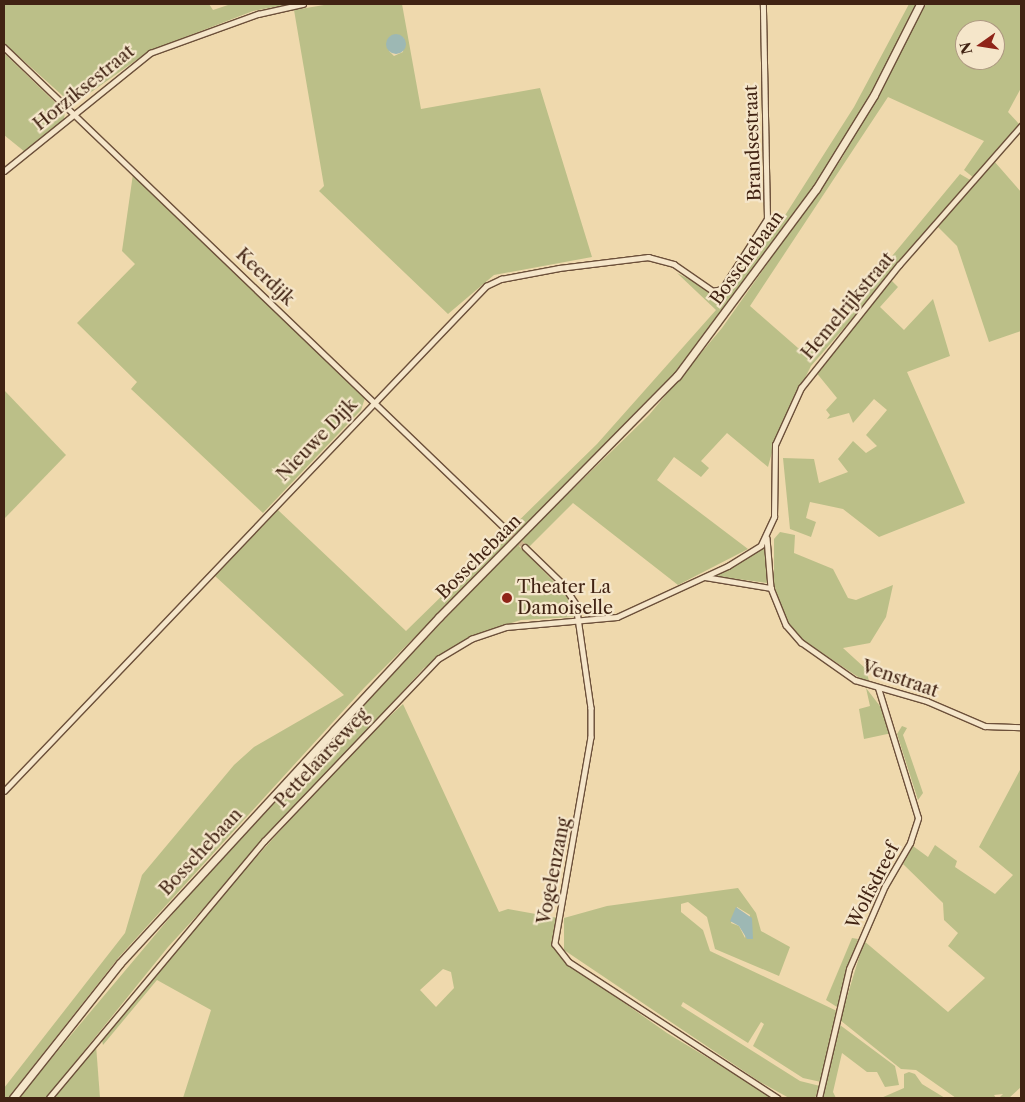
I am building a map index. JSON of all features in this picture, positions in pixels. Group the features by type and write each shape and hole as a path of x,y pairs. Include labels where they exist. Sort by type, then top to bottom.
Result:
{"main road":[{"name":"Bosschebaan","path":"13,1098 108,977 287,782 439,617 677,376 816,189 874,95 920,4"}],"street":[{"name":"Horziksestraat","path":"4,171 72,112 150,53 258,14 303,4"},
{"name":"Brandsestraat","path":"713,291 722,289 767,219 763,4"},
{"name":"Keerdijk","path":"4,47 506,529"},
{"name":"Hemelrijkstraat","path":"767,536 774,517 775,445 801,388 899,266 1021,126"},
{"name":"Nieuwe Dijk","path":"4,790 473,295 501,279 648,257 674,264 713,291"},
{"name":"Pettelaarseweg","path":"49,1098 212,900 423,671 455,647 487,633 522,625 580,623 617,617 704,577 754,550 767,536"},
{"name":"Venstraat","path":"767,536 771,588 786,625 801,642 855,680 927,702 985,726 1021,727"},
{"path":"525,547 570,593 580,623"},
{"path":"704,577 762,583 771,588"},
{"name":"Vogelenzang","path":"580,623 591,737 555,944 569,962 680,1039 778,1098"},
{"name":"Wolfsdreef","path":"819,1098 849,969 885,886 910,843 918,818 878,688"}],"green space":[{"path":"4,4 209,4 213,10 231,4 291,4 253,11 149,51 73,105 4,43"},
{"path":"330,4 402,4 421,109 540,88 592,257 494,275 448,314 319,191 324,186 294,10","holes":["390,36 404,38 403,52 394,56 389,51"]},
{"path":"909,4 919,4 881,78 815,187 710,333 661,390 364,688 119,957 8,1098 4,1098 4,1088 125,933 142,875 234,765 254,747 344,695 215,576 278,510 406,631 597,444 716,310 677,273 718,294 760,243 774,218 775,231 854,107"},
{"path":"926,4 1021,4 1021,88 1008,112 1020,125 974,178 964,170 984,141 888,97 750,306 798,348 820,343 960,174 972,181 811,366 777,434 768,467 727,433 701,461 709,468 701,477 674,457 657,480 748,549 678,585 573,503 529,547 523,542 519,546 567,595 574,617 521,620 485,631 424,668 168,947 46,1098 18,1098 219,859 508,552 649,415 722,328 842,158"},
{"path":"4,53 65,112 64,119 25,152 4,135"},
{"path":"994,161 1021,192 1021,331 989,342 957,246 938,227"},
{"path":"133,174 365,398 361,410 263,513 131,389 137,382 77,323 135,264 122,251"},
{"path":"892,281 898,287 880,307 904,330 933,299 950,356 907,372 965,503 879,537 843,509 810,502 806,518 816,522 811,537 790,529 783,458 814,459 819,483 848,472 838,459 853,441 866,453 877,446 866,435 887,410 874,399 853,423 849,413 827,419 830,415 826,410 837,398 815,371"},
{"path":"4,390 66,455 4,519"},
{"path":"780,532 795,535 794,553 833,569 848,598 856,600 893,585 886,617 870,643 843,648 866,669 870,685 797,636 787,624 774,585 774,539"},
{"path":"765,545 767,583 714,576 738,564"},
{"path":"866,688 883,710 892,733 864,739 859,709 870,706"},
{"path":"403,704 499,912 508,909 558,918 556,943 562,959 667,1033 774,1098 183,1098 211,1010 157,980 103,1045 101,1036 189,932 352,751","holes":["443,969 451,972 454,988 436,1007 420,990"]},
{"path":"902,726 907,728 903,735 923,793 918,800 897,734"},
{"path":"1021,768 1021,1087 1009,1098 999,1098 1003,1094 994,1095 996,1098 956,1098 916,1070 901,1069 840,1020 864,941 948,1012 985,978 948,946 958,933 944,920 943,903 903,864 913,846 928,857 935,845 957,861 955,867 995,894 1013,875 979,847"},
{"path":"738,888 756,913 761,931 790,947 779,976 715,949 707,917 688,902 681,904 681,912 703,930 710,951 837,1011 821,1082 803,1078 753,1046 764,1024 761,1022 748,1043 683,1002 681,1006 800,1081 820,1086 815,1098 789,1098 760,1082 564,950 564,918 607,906","holes":["737,907 750,915 745,938 739,926 731,923"]},
{"path":"852,938 858,939 837,1007 826,1000"},
{"path":"840,1025 895,1066 899,1085 885,1087 877,1072 867,1072 842,1053 833,1092 836,1098 823,1098"},
{"path":"96,1045 100,1098 54,1098 94,1046"},
{"path":"909,1072 915,1074 922,1084 945,1098 881,1098 904,1088 904,1074"}],"water":[{"path":"396,34 403,37 406,44 403,51 396,54 389,51 386,44 389,37"},
{"path":"736,907 752,918 753,939 747,939 739,926 730,921"}],"tunnel":[{"path":"506,529 525,547"}],"place":[{"name":"Theater La Damoiselle","path":"507,598"}]}
